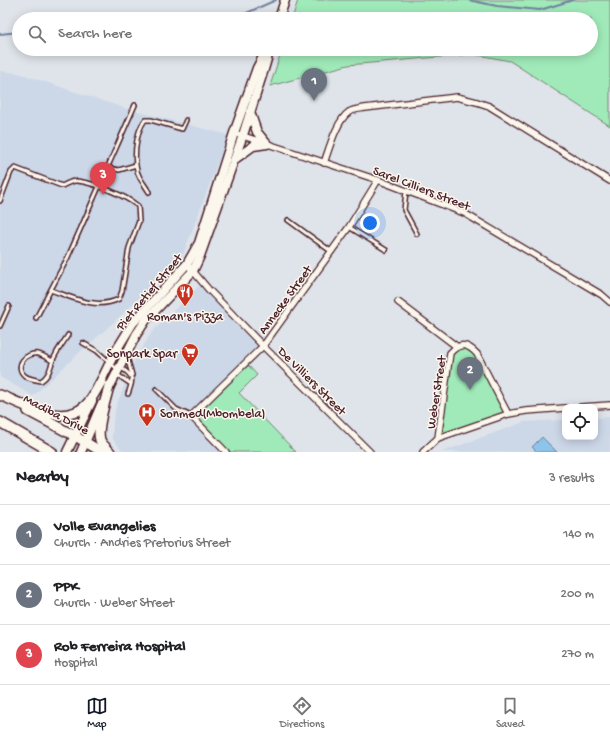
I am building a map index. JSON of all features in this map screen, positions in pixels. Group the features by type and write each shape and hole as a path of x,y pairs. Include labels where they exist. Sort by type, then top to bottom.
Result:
{"main road":[{"path":"0,396 47,413 64,416 77,413 86,405 102,380"},
{"path":"109,386 100,421 99,434 100,440 110,452"},
{"name":"Madiba Drive","path":"0,396 102,452"},
{"path":"0,422 52,452"},
{"path":"33,440 39,452"}],"street":[{"path":"281,12 285,0"},
{"name":"Piet Retief Street","path":"67,452 110,363 133,323 187,264 199,243 256,68 264,56"},
{"name":"Piet Retief Street","path":"81,452 109,386 146,320 193,271 206,242 235,160 265,66 267,56"},
{"path":"324,163 339,124 348,113 352,111 365,108 457,97 489,106 610,181"},
{"path":"235,160 253,146 266,143 257,132 250,112"},
{"name":"Sarel Cilliers Street","path":"234,133 378,180 464,212 602,295 610,302"},
{"name":"Annecke Street","path":"191,416 263,346 332,252 378,180"},
{"name":"De Villiers Street","path":"187,264 263,346 370,452"},
{"path":"398,302 456,346"},
{"name":"Weber Street","path":"438,438 450,353 456,346 463,345 470,347 477,354 508,414"},
{"path":"598,406 610,405"},
{"path":"423,452 438,438 508,414 562,408"},
{"path":"191,416 225,452"}],"lane":[{"path":"36,318 68,257 135,105"},
{"path":"149,192 140,178 136,165 138,137 146,120 151,120 182,129 186,120"},
{"path":"108,168 119,170 136,165"},
{"path":"0,201 11,172 15,168 62,186 76,180 100,187 131,201 138,206 139,221 129,248 122,291 119,299 111,302 91,304 51,290"},
{"path":"406,190 404,210 417,234"},
{"path":"288,220 332,252"},
{"path":"349,227 386,250"},
{"path":"0,325 9,306"},
{"path":"53,361 37,354 28,355 24,358 21,364 21,371 25,376 40,381 47,377 53,361 55,355 68,336"},
{"path":"84,343 97,351 131,384"},
{"path":"126,354 132,377 128,394"},
{"path":"118,370 129,373 132,377"},
{"path":"156,389 176,409 191,416"}],"shaded area":[{"path":"0,71 18,73 127,109 228,135 183,255 130,307 33,396 0,377"},
{"path":"199,286 257,346 243,360 257,375 239,393 296,452 126,452 121,449 112,438 116,406 136,358 152,332"},
{"path":"610,417 610,452 442,452 524,422 562,420 562,440 598,440 598,418"}],"green space":[{"path":"298,0 610,0 610,126 510,61 484,56 598,56 598,12 294,12"},
{"path":"280,56 450,56 348,65 270,86"},
{"path":"457,347 470,347 508,414 438,438 450,353"},
{"path":"248,365 257,375 239,393 296,452 230,452 195,416"}],"water":[{"path":"542,437 557,452 537,452 532,447"}],"waterway":[{"path":"249,12 276,0"},
{"path":"468,0 497,6 540,10 573,0"},
{"path":"0,34 12,33"}],"place":[{"name":"Volle Evangelies","path":"314,101"},
{"name":"Rob Ferreira Hospital","path":"103,195"},
{"name":"Roman's Pizza","path":"185,307"},
{"name":"Sonpark Spar","path":"190,367"},
{"name":"PPK","path":"470,390"},
{"name":"Sonmed(Mbombela)","path":"147,427"}]}
